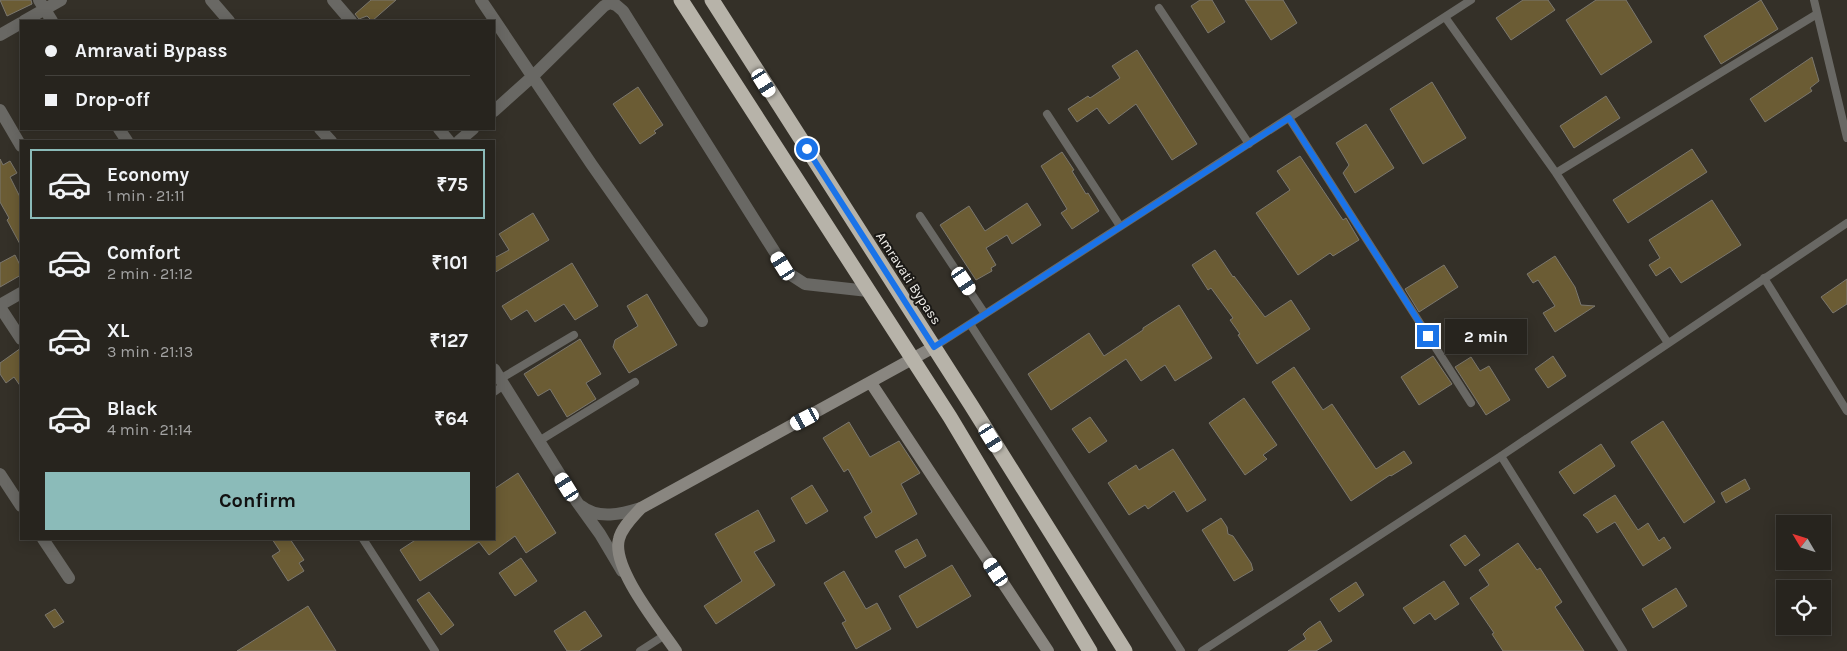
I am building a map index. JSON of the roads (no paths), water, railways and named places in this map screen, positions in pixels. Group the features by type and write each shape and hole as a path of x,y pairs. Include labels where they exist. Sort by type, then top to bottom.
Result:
{"highway":[{"path":"681,0 950,417 1090,651"},
{"name":"Amravati Bypass","path":"712,0 934,347 1124,651"}],"street":[{"path":"25,20 42,5 61,0"},
{"path":"211,0 228,20"},
{"path":"333,0 350,20"},
{"path":"481,0 495,20"},
{"path":"495,110 533,76 597,5 610,3 616,5 622,11 788,273 805,284 868,291"},
{"path":"42,5 51,20"},
{"path":"495,20 592,165 702,321"},
{"path":"0,35 20,24"},
{"path":"0,110 4,125 20,145"},
{"path":"321,130 330,140"},
{"path":"440,130 448,140"},
{"path":"460,140 472,130"},
{"path":"20,294 0,306 20,337"},
{"path":"577,502 585,509 598,514 620,514 641,508 934,347"},
{"path":"498,381 676,651"},
{"path":"871,383 1048,651"},
{"path":"0,474 20,504"},
{"path":"626,576 619,558 618,540 626,524 641,508"},
{"path":"44,540 69,578"}],"lane":[{"path":"934,347 1471,0"},
{"path":"1814,0 1847,138"},
{"path":"1159,8 1249,144"},
{"path":"1556,173 1817,14"},
{"path":"1445,17 1556,173 1668,343"},
{"path":"1047,114 1120,226"},
{"path":"1289,118 1472,403"},
{"path":"920,216 986,314"},
{"path":"1202,651 1501,456 1847,222"},
{"path":"1764,278 1847,411"},
{"path":"970,324 1181,651"},
{"path":"498,381 574,335"},
{"path":"539,441 635,382"},
{"path":"1501,456 1623,651"},
{"path":"364,540 435,651"},
{"path":"640,651 666,635"}]}
